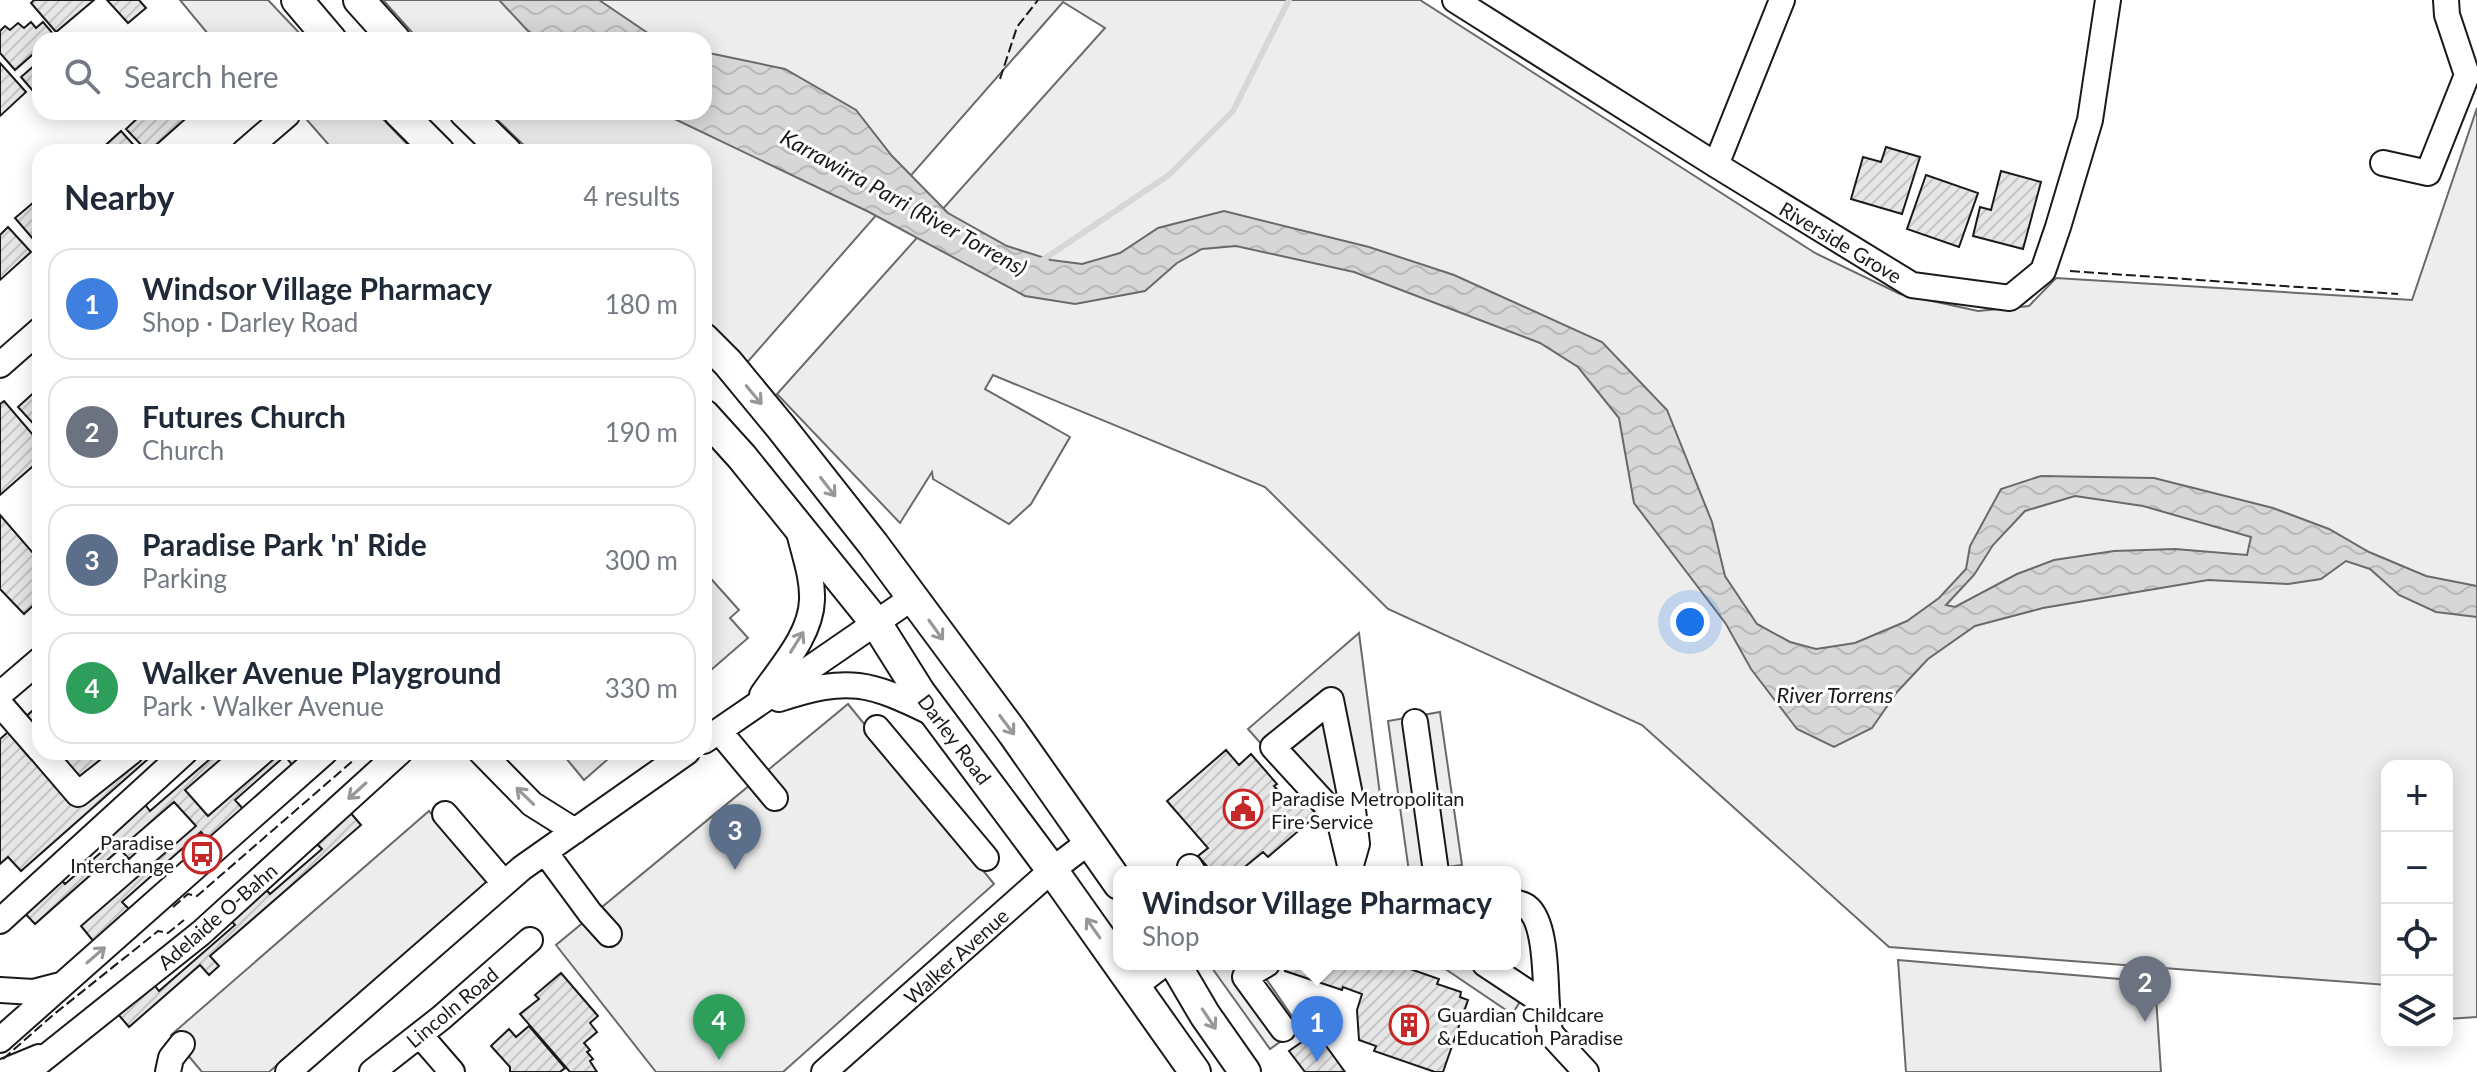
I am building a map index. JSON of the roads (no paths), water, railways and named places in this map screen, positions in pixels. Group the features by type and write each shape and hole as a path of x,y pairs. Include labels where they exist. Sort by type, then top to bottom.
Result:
{"main road":[{"path":"297,0 324,32"},
{"path":"359,0 388,32"},
{"path":"407,120 431,144"},
{"path":"473,120 498,144"},
{"path":"712,347 780,426 873,544 1013,733 1113,876"},
{"name":"Darley Road","path":"712,424 797,523 876,623 936,715 1113,957"},
{"name":"Darley Road","path":"1122,970 1195,1072"},
{"path":"1179,970 1245,1072"}],"street":[{"name":"Riverside Grove","path":"1455,0 1912,285 2010,298 2043,271 2058,227 2090,120 2108,0"},
{"path":"1716,165 1782,0"},
{"path":"2383,163 2428,173 2467,75 2470,60 2447,15 2446,0"},
{"path":"253,144 281,120"},
{"path":"0,365 32,337"},
{"path":"754,707 797,643 811,615 811,583 797,523"},
{"path":"775,798 712,736 912,598"},
{"path":"0,694 32,667"},
{"path":"754,707 817,687 853,684 886,692 936,715"},
{"path":"1350,866 1339,819 1273,747 1331,700 1353,810 1357,844 1351,866"},
{"path":"0,704 32,741"},
{"path":"1415,722 1435,866"},
{"path":"877,728 986,858"},
{"path":"49,760 78,794 121,760"},
{"path":"0,921 176,760"},
{"path":"0,1040 316,760"},
{"name":"Adelaide O-Bahn","path":"27,1072 201,933 391,760"},
{"path":"489,760 532,804 575,831"},
{"path":"288,1072 504,883 673,760"},
{"path":"445,814 504,883"},
{"name":"Walker Avenue","path":"834,1069 1052,870 1089,842"},
{"path":"545,852 609,934"},
{"path":"1521,904 1527,907 1537,921 1541,934 1550,1033 1586,1072"},
{"name":"Lincoln Road","path":"372,1072 530,940"},
{"path":"1134,987 1156,970"},
{"path":"1257,970 1245,977 1283,1029"},
{"path":"1494,970 1547,1005"},
{"path":"0,990 33,992 62,984"},
{"path":"420,1035 452,1072"},
{"path":"168,1072 171,1058 182,1044"},
{"path":"3,1072 60,1047"}],"water":[{"path":"499,0 599,0 646,32 529,32"},
{"name":"River Torrens","path":"712,54 785,69 856,110 892,156 948,213 1007,246 1051,260 1082,264 1120,253 1158,228 1224,211 1369,247 1454,275 1602,342 1667,410 1712,522 1725,576 1757,624 1790,642 1816,649 1855,643 1907,621 1939,598 1966,569 1970,546 2001,489 2041,476 2154,478 2273,508 2329,529 2369,552 2426,576 2477,586 2477,617 2436,612 2399,595 2370,569 2346,561 2321,579 2288,584 2208,580 2043,608 1975,626 1928,659 1897,692 1872,728 1834,747 1797,729 1751,669 1726,624 1634,503 1619,418 1578,367 1540,343 1354,272 1236,246 1202,249 1177,263 1145,291 1075,304 1025,296 869,212 677,120 712,120","holes":["2075,496 2143,506 2251,537 2247,555 2175,549 2114,551 2054,560 2017,574 1955,607 1946,605 1974,575 1993,545 2025,511"]}],"waterway":[{"name":"Karrawirra Parri (River Torrens)","path":"1038,263 1169,175 1233,111 1289,0"}],"place":[{"name":"Paradise Metropolitan Fire Service","path":"1243,809"},
{"name":"Paradise Interchange","path":"202,854"},
{"name":"Paradise Park 'n' Ride","path":"735,870"},
{"name":"Futures Church","path":"2145,1022"},
{"name":"Guardian Childcare & Education Paradise","path":"1409,1025"},
{"name":"Walker Avenue Playground","path":"719,1060"},
{"name":"Windsor Village Pharmacy","path":"1317,1062"}]}
